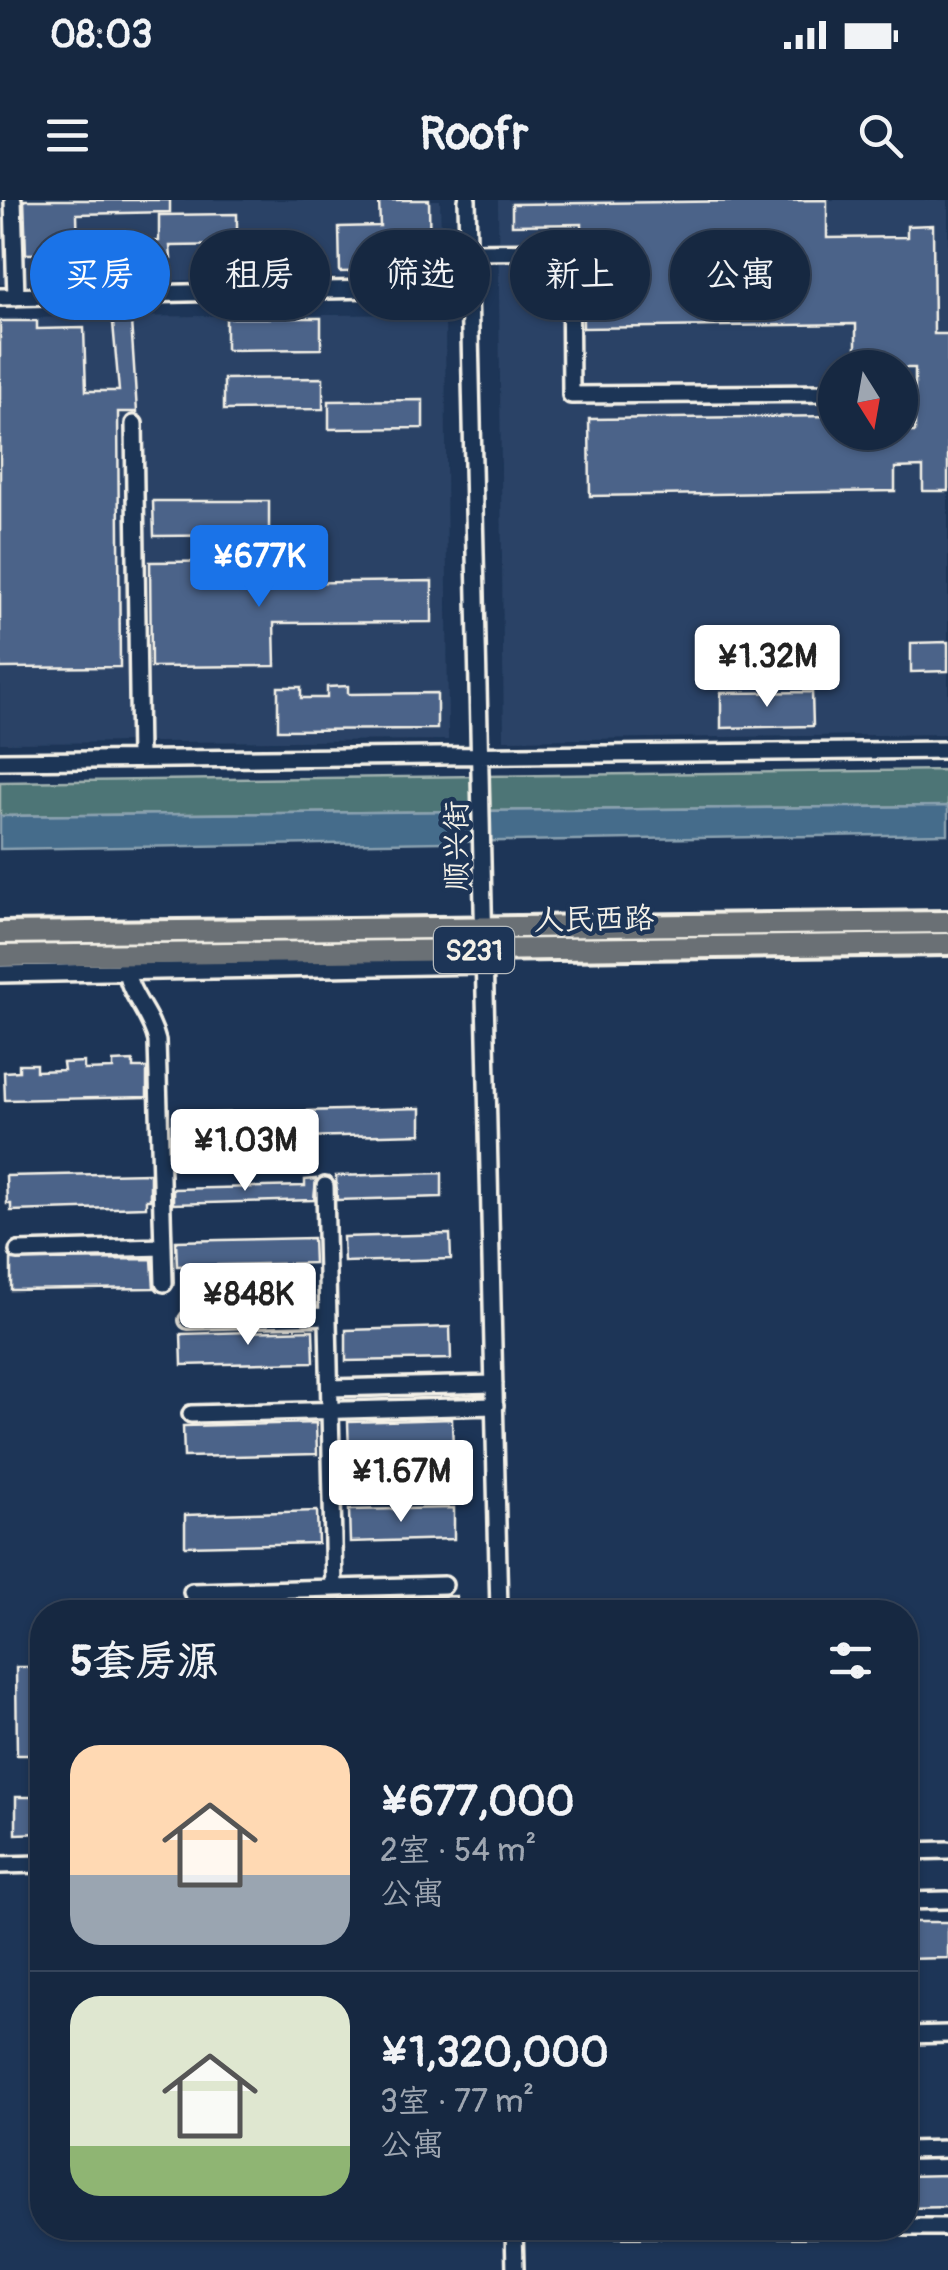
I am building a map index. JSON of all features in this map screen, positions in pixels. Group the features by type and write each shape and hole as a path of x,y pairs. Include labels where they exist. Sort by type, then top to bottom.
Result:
{"main road":[{"name":"人民西路","path":"0,932 948,922"},
{"name":"人民西路","path":"0,956 125,962 484,958 948,944"}],"street":[{"path":"13,200 8,297 350,290"},
{"name":"顺兴街","path":"467,200 468,230"},
{"path":"490,252 570,251 571,396 818,394"},
{"name":"顺兴街","path":"470,320 500,1600"},
{"path":"134,424 139,758"},
{"path":"0,761 948,750"},
{"path":"0,974 125,962 133,998 147,1014 157,1041 164,1283"},
{"path":"325,1186 334,1588"},
{"path":"18,1251 163,1247"},
{"path":"188,1320 328,1316"},
{"path":"330,1388 494,1384"},
{"path":"191,1414 494,1406"},
{"path":"192,1592 444,1585"},
{"path":"918,1851 948,1850"},
{"path":"0,1865 30,1864"},
{"path":"918,1901 948,1900"},
{"path":"918,2035 948,2034"},
{"path":"918,2150 948,2150"},
{"path":"918,2227 948,2227"},
{"path":"514,2240 515,2270"}],"shaded area":[{"path":"0,200 440,200 441,230 350,230 350,277 330,277 330,230 190,230 190,280 170,281 170,230 30,230 30,283 0,284"},
{"path":"498,200 948,200 948,734 504,740"},
{"path":"330,315 350,315 350,320 445,320 448,740 0,743 0,318 330,320"},
{"path":"948,806 948,834 0,849 0,816"}],"green space":[{"path":"948,770 948,806 0,816 0,782"}],"building":[{"path":"24,200 170,200 170,212 77,214 77,230 30,230 30,254 26,254"},
{"path":"379,200 429,200 429,230 350,230 350,272 340,272 339,227 380,226"},
{"path":"827,200 827,238 907,237 907,226 933,225 934,334 948,334 948,491 923,491 923,467 895,468 895,491 590,496 589,419 818,416 818,450 918,450 918,350 856,350 856,324 583,328 583,320 650,320 650,230 582,230 582,224 512,225 512,204"},
{"path":"237,214 237,230 190,230 190,246 170,246 170,230 159,230 159,215"},
{"path":"226,320 321,320 321,349 226,350"},
{"path":"0,321 37,321 37,329 84,328 86,391 119,391 113,323 131,321 137,412 118,412 120,667 0,668"},
{"path":"323,378 323,409 224,410 224,379"},
{"path":"423,400 423,428 329,429 329,401"},
{"path":"153,501 269,501 269,535 154,536"},
{"path":"268,561 269,583 432,581 432,622 274,623 275,666 151,667 150,562"},
{"path":"948,642 948,671 911,672 911,643"},
{"path":"348,686 348,694 437,693 437,729 278,730 278,687 301,687 301,698 327,698 327,687"},
{"path":"812,692 813,726 721,728 721,693"},
{"path":"133,1061 133,1068 147,1068 147,1097 5,1100 4,1072 19,1071 19,1064 36,1064 36,1071 64,1070 63,1063 84,1062 84,1070 113,1069 113,1062"},
{"path":"421,1108 421,1134 178,1140 178,1114"},
{"path":"150,1173 150,1200 146,1200 146,1207 11,1211 11,1204 7,1204 6,1176"},
{"path":"442,1173 442,1197 337,1200 336,1176"},
{"path":"316,1179 314,1200 173,1204 173,1189 305,1186 305,1180"},
{"path":"450,1234 451,1259 344,1262 343,1237"},
{"path":"313,1238 314,1263 177,1266 176,1241"},
{"path":"152,1259 154,1288 11,1290 11,1260"},
{"path":"450,1327 451,1359 346,1361 346,1330"},
{"path":"313,1330 314,1362 182,1365 181,1334"},
{"path":"452,1419 453,1451 349,1453 348,1422"},
{"path":"316,1423 317,1454 184,1457 183,1426"},
{"path":"454,1508 454,1539 350,1542 349,1510"},
{"path":"317,1511 318,1543 185,1546 185,1515"},
{"path":"456,1596 456,1600 313,1600"},
{"path":"16,1667 30,1667 30,1755 17,1755"},
{"path":"16,1797 30,1797 30,1833 16,1834"},
{"path":"918,1922 948,1922 948,1958 918,1959"},
{"path":"948,2175 948,2207 918,2208 918,2176"}]}
